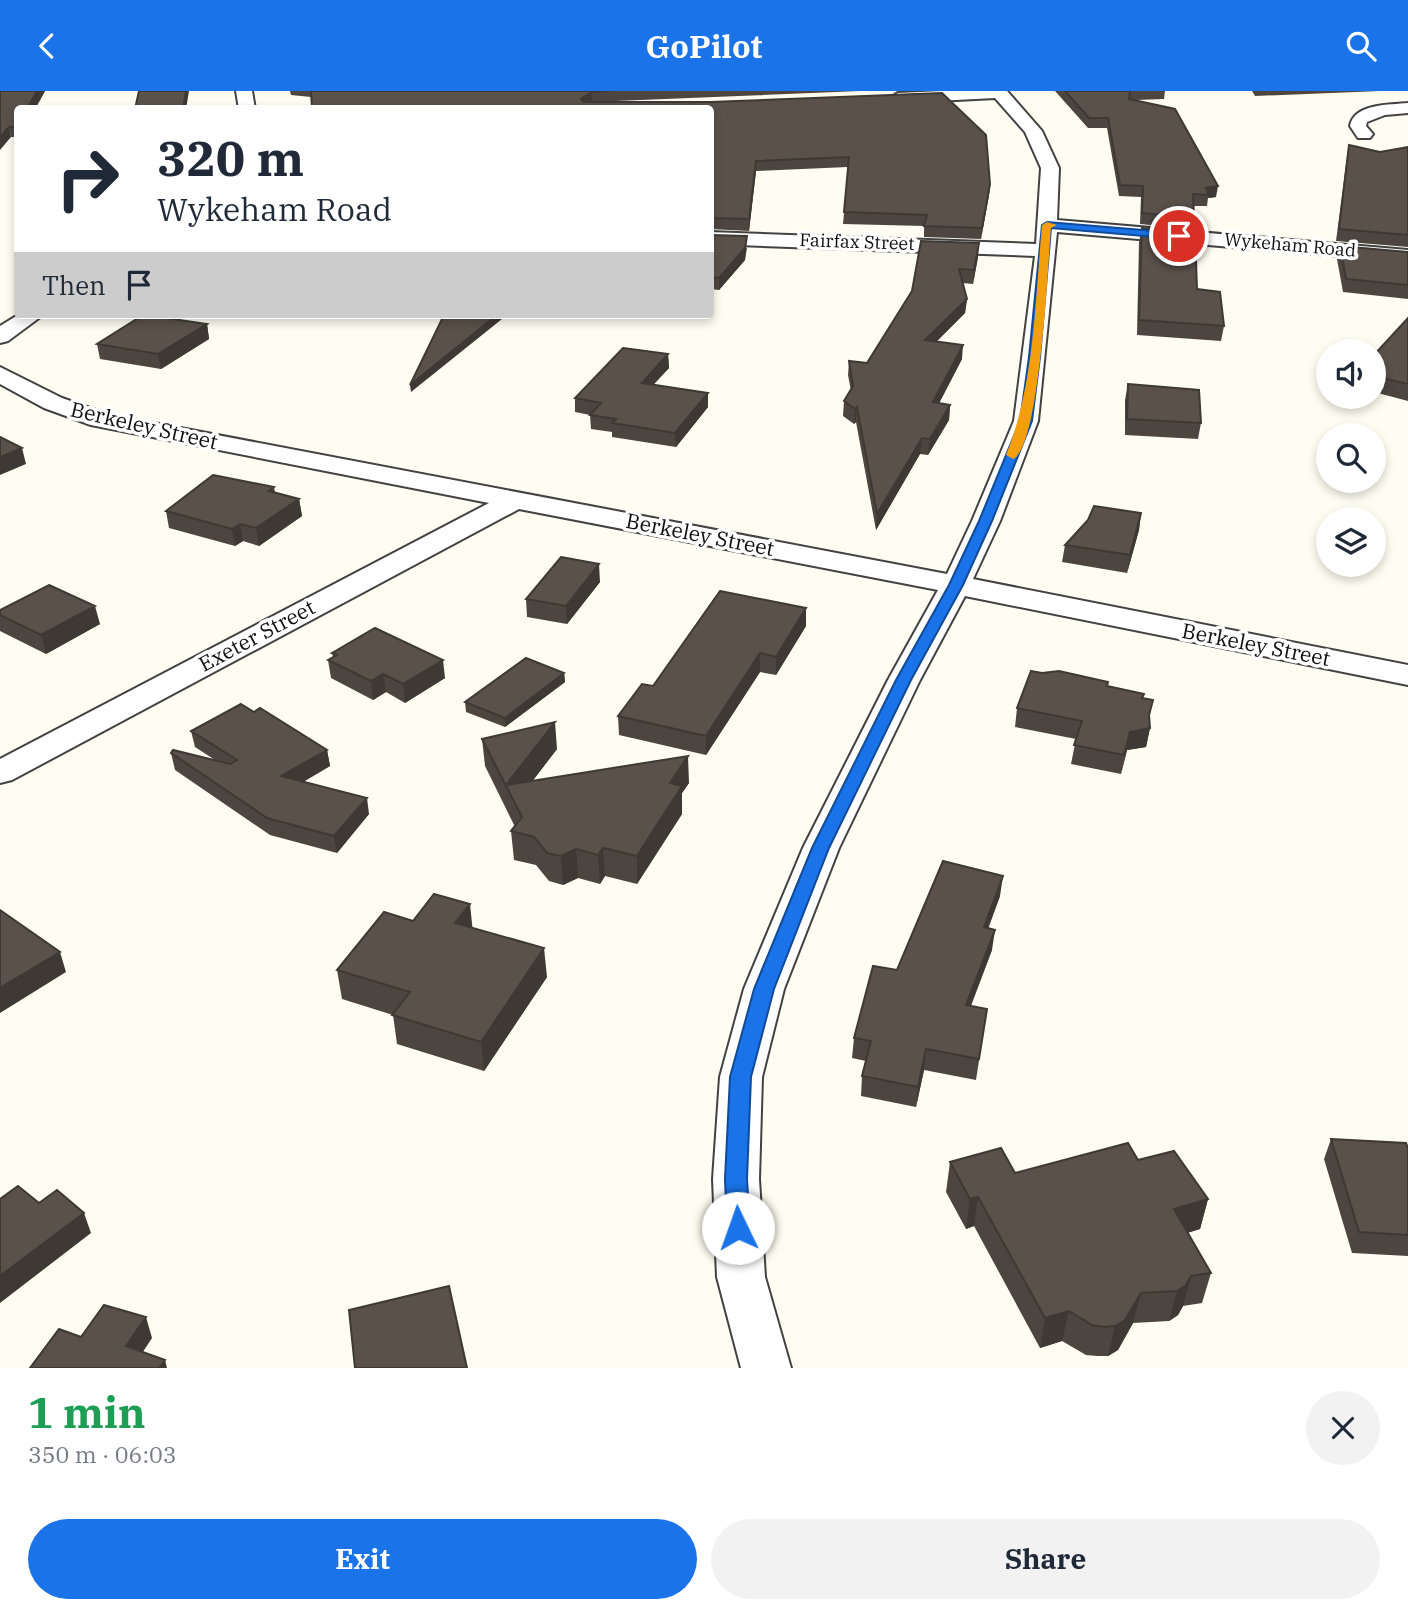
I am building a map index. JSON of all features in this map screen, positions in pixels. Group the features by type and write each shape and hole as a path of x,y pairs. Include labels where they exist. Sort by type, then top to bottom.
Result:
{"street":[{"path":"766,1368 741,1277 736,1179 741,1077 764,989 821,848 904,680 956,585 986,521 1026,421 1046,238 1050,168 1033,131 999,92 883,99"},
{"path":"1364,134 1358,126 1359,120 1367,114 1408,108"},
{"name":"Fairfax Street","path":"714,238 1046,238"},
{"name":"Wykeham Road","path":"1046,238 1408,256"},
{"path":"0,336 26,319"},
{"name":"Berkeley Street","path":"0,374 53,403 100,420 1408,675"},
{"name":"Exeter Street","path":"0,773 515,500"}],"building":[{"path":"0,91 37,91 29,105 14,105 14,127 9,127 0,137"},
{"path":"139,91 186,91 184,105 136,105"},
{"path":"311,91 609,91 592,92 581,99 584,102 710,102 942,93 986,135 990,184 982,228 924,226 927,215 844,212 849,157 756,161 749,219 714,218 714,105 312,105"},
{"path":"1065,91 1130,91 1129,99 1175,109 1218,186 1206,188 1209,195 1193,194 1194,218 1142,213 1143,186 1120,185 1108,118 1089,118"},
{"path":"1349,145 1380,152 1408,147 1408,235 1339,229"},
{"path":"1142,228 1195,233 1197,289 1220,292 1224,326 1139,320"},
{"path":"714,235 747,236 745,248 719,278 714,277"},
{"path":"921,241 979,243 974,270 959,269 967,299 925,340 963,345 933,402 950,405 930,439 922,438 877,514 857,407 855,409 844,401 853,386 849,361 867,363 912,291"},
{"path":"1340,246 1408,252 1408,285 1346,279"},
{"path":"1408,318 1408,384 1386,379 1386,342"},
{"path":"137,319 171,319 207,324 158,354 97,344"},
{"path":"442,319 492,319 410,385"},
{"path":"623,348 668,354 642,383 708,393 675,433 612,423 616,419 590,415 601,403 575,398"},
{"path":"1128,384 1199,390 1201,423 1127,419"},
{"path":"0,437 22,448 0,457"},
{"path":"213,475 274,487 269,491 299,499 256,528 240,524 232,529 166,511"},
{"path":"1094,506 1141,513 1130,555 1065,545 1088,520"},
{"path":"561,557 599,564 566,606 526,599"},
{"path":"49,585 95,606 41,635 0,615 0,610"},
{"path":"720,591 806,608 776,657 760,653 706,736 618,716 642,684 653,686"},
{"path":"375,628 443,660 403,684 383,674 371,681 328,660 337,655 332,653"},
{"path":"526,658 564,673 505,718 465,702"},
{"path":"1031,671 1059,671 1108,682 1107,686 1144,694 1142,698 1153,700 1149,715 1150,728 1130,732 1124,755 1074,745 1082,721 1017,708"},
{"path":"241,704 254,712 260,708 327,750 281,776 367,798 334,836 267,818 171,753 173,750 230,764 237,760 191,731"},
{"path":"555,722 506,785 688,756 670,783 682,786 637,856 603,848 598,855 576,849 561,856 547,853 534,837 511,831 522,817 482,739"},
{"path":"943,861 1003,876 984,927 995,930 966,1005 987,1009 979,1059 926,1049 918,1087 862,1076 871,1041 854,1038 873,966 897,970"},
{"path":"434,894 470,904 455,923 544,948 481,1042 392,1015 410,992 337,970 384,912 413,921"},
{"path":"0,910 60,952 0,988"},
{"path":"1331,1139 1406,1143 1408,1235 1359,1232"},
{"path":"1128,1143 1138,1160 1174,1151 1208,1199 1174,1209 1211,1273 1191,1276 1186,1285 1177,1291 1141,1293 1125,1320 1115,1326 1092,1325 1069,1311 1045,1318 978,1197 970,1199 950,1162 1001,1148 1015,1173"},
{"path":"18,1186 39,1203 57,1190 84,1213 0,1276 0,1199"},
{"path":"449,1286 467,1368 355,1368 349,1310"},
{"path":"104,1305 146,1317 126,1346 165,1360 159,1368 30,1368 59,1329 81,1337"}],"slow traffic":[{"path":"1013,455 1026,421 1035,357 1047,225 1052,225"}],"route":[{"path":"738,1228 736,1179 741,1077 764,989 821,848 904,680 956,585 986,521 1026,421 1035,357 1047,225 1179,236"}]}
